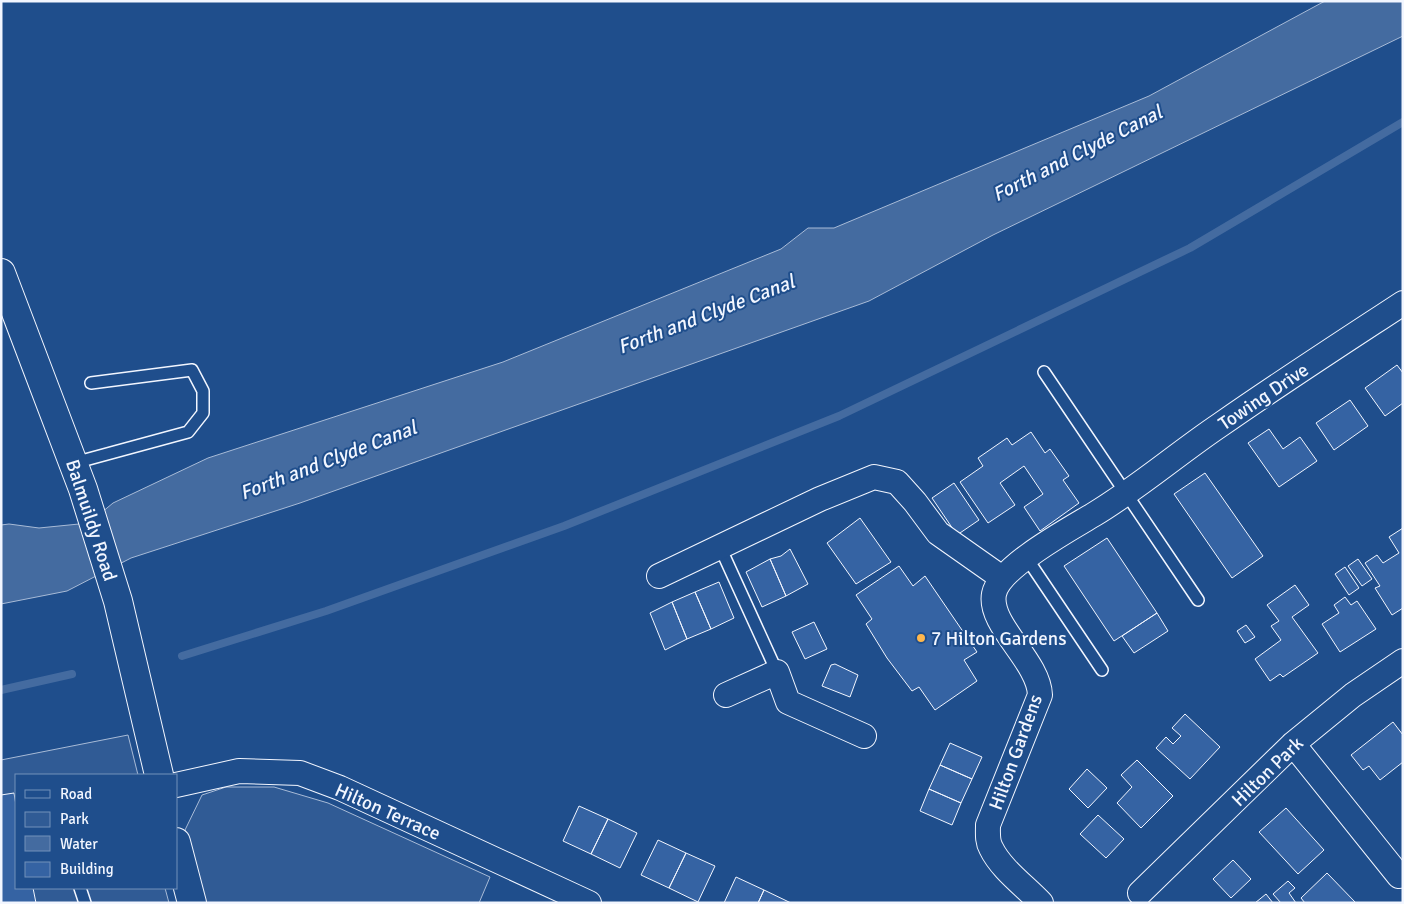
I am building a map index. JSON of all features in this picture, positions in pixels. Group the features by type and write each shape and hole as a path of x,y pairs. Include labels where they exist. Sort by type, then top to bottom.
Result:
{"street":[{"name":"Balmuildy Road","path":"1,273 83,488 118,601 159,774"},
{"name":"Towing Drive","path":"1002,578 1026,557 1126,495 1219,425 1403,303"},
{"path":"659,576 820,499 874,477 897,482 916,502 938,533 1002,578"},
{"name":"Hilton Gardens","path":"1002,578 994,594 996,613 1039,684 1040,695 988,825 988,837 990,847 996,856 1041,903"},
{"name":"Hilton Park","path":"1140,894 1293,744 1352,695 1403,661"},
{"path":"726,695 777,672 788,702 864,736"},
{"path":"1293,744 1399,876"},
{"name":"Hilton Terrace","path":"178,785 239,771 300,773 340,788 589,903"},
{"path":"178,850 192,903"}],"lane":[{"path":"74,463 188,432 203,413 203,391 192,370 91,383"},
{"path":"1044,372 1198,600"},
{"path":"720,547 777,672"},
{"path":"1026,557 1102,670"},
{"path":"80,889 85,903"}],"green space":[{"path":"128,735 138,774 15,774 15,889 165,889 169,903 1,903 1,760"},
{"path":"226,787 274,787 328,803 490,877 479,903 203,903 185,830 202,795"}],"water":[{"name":"Forth and Clyde Canal","path":"1325,1 1403,1 1403,36 993,235 869,301 300,503 131,558 67,591 1,604 1,525 9,524 39,528 89,523 113,503 208,458 503,362 781,249 808,228 834,228 1149,96"}],"building":[{"path":"1397,365 1403,373 1403,403 1385,416 1365,388"},
{"path":"1350,400 1368,426 1334,450 1316,423"},
{"path":"1269,429 1283,449 1300,437 1317,461 1279,487 1248,443"},
{"path":"1031,432 1045,453 1050,449 1069,476 1063,480 1079,503 1040,531 1024,507 1043,494 1024,466 1000,483 1015,505 988,523 960,482 983,466 978,458 1007,438 1012,445"},
{"path":"1205,473 1263,556 1232,578 1174,494"},
{"path":"954,483 979,520 957,535 932,498"},
{"path":"860,518 891,562 856,584 827,543"},
{"path":"1403,528 1403,608 1392,615 1375,588 1380,586 1365,563 1377,555 1383,563 1399,553 1389,537"},
{"path":"1107,538 1157,613 1114,641 1064,566"},
{"path":"790,549 808,584 786,596 770,559 781,556"},
{"path":"770,559 786,596 762,607 746,572"},
{"path":"1358,559 1372,579 1362,586 1348,566"},
{"name":"7 Hilton Gardens","path":"899,566 913,586 925,576 977,652 964,660 977,681 935,710 919,687 912,691 887,658 866,624 872,619 856,595"},
{"path":"1345,567 1359,588 1349,595 1335,574"},
{"path":"719,582 734,618 711,629 695,592"},
{"path":"1295,585 1309,605 1292,617 1318,653 1283,677 1280,674 1270,681 1255,659 1281,640 1271,626 1279,621 1267,605"},
{"path":"695,592 711,629 687,639 672,602"},
{"path":"1345,597 1351,605 1357,601 1376,629 1340,652 1322,624 1339,613 1334,605"},
{"path":"672,602 687,639 665,650 650,613"},
{"path":"1157,613 1168,631 1134,653 1122,636"},
{"path":"814,622 827,649 805,659 792,632"},
{"path":"1246,625 1255,637 1245,643 1237,631"},
{"path":"835,664 858,675 850,697 822,686 831,665"},
{"path":"1185,714 1220,747 1190,779 1156,748 1166,737 1173,744 1181,736 1172,728"},
{"path":"1393,722 1403,735 1403,762 1380,780 1369,766 1363,770 1351,755"},
{"path":"950,743 982,757 972,779 940,765"},
{"path":"1137,760 1173,796 1141,828 1117,803 1132,787 1121,775"},
{"path":"940,765 972,779 961,803 929,789"},
{"path":"1087,769 1107,788 1088,808 1069,789"},
{"path":"929,789 961,803 952,825 920,811"},
{"path":"14,793 15,799 15,889 33,889 36,903 1,903 1,795"},
{"path":"579,806 608,819 591,854 563,841"},
{"path":"1286,808 1324,850 1298,874 1259,832"},
{"path":"1098,815 1124,839 1106,858 1080,834"},
{"path":"608,819 637,833 620,868 591,854"},
{"path":"658,840 686,853 669,888 641,875"},
{"path":"686,853 715,866 698,902 669,888"},
{"path":"1233,860 1251,879 1231,898 1213,879"},
{"path":"1327,873 1356,903 1305,903 1301,898"},
{"path":"736,877 764,890 758,903 724,903"},
{"path":"1288,881 1295,888 1289,893 1296,903 1281,903 1273,894"},
{"path":"764,890 791,903 758,903"},
{"path":"1266,894 1273,903 1255,903"}],"waterway":[{"path":"182,656 326,611 564,526 839,416 1190,248 1403,122"},
{"path":"1,690 72,674"}],"place":[{"name":"7 Hilton Gardens","path":"921,638"}]}
